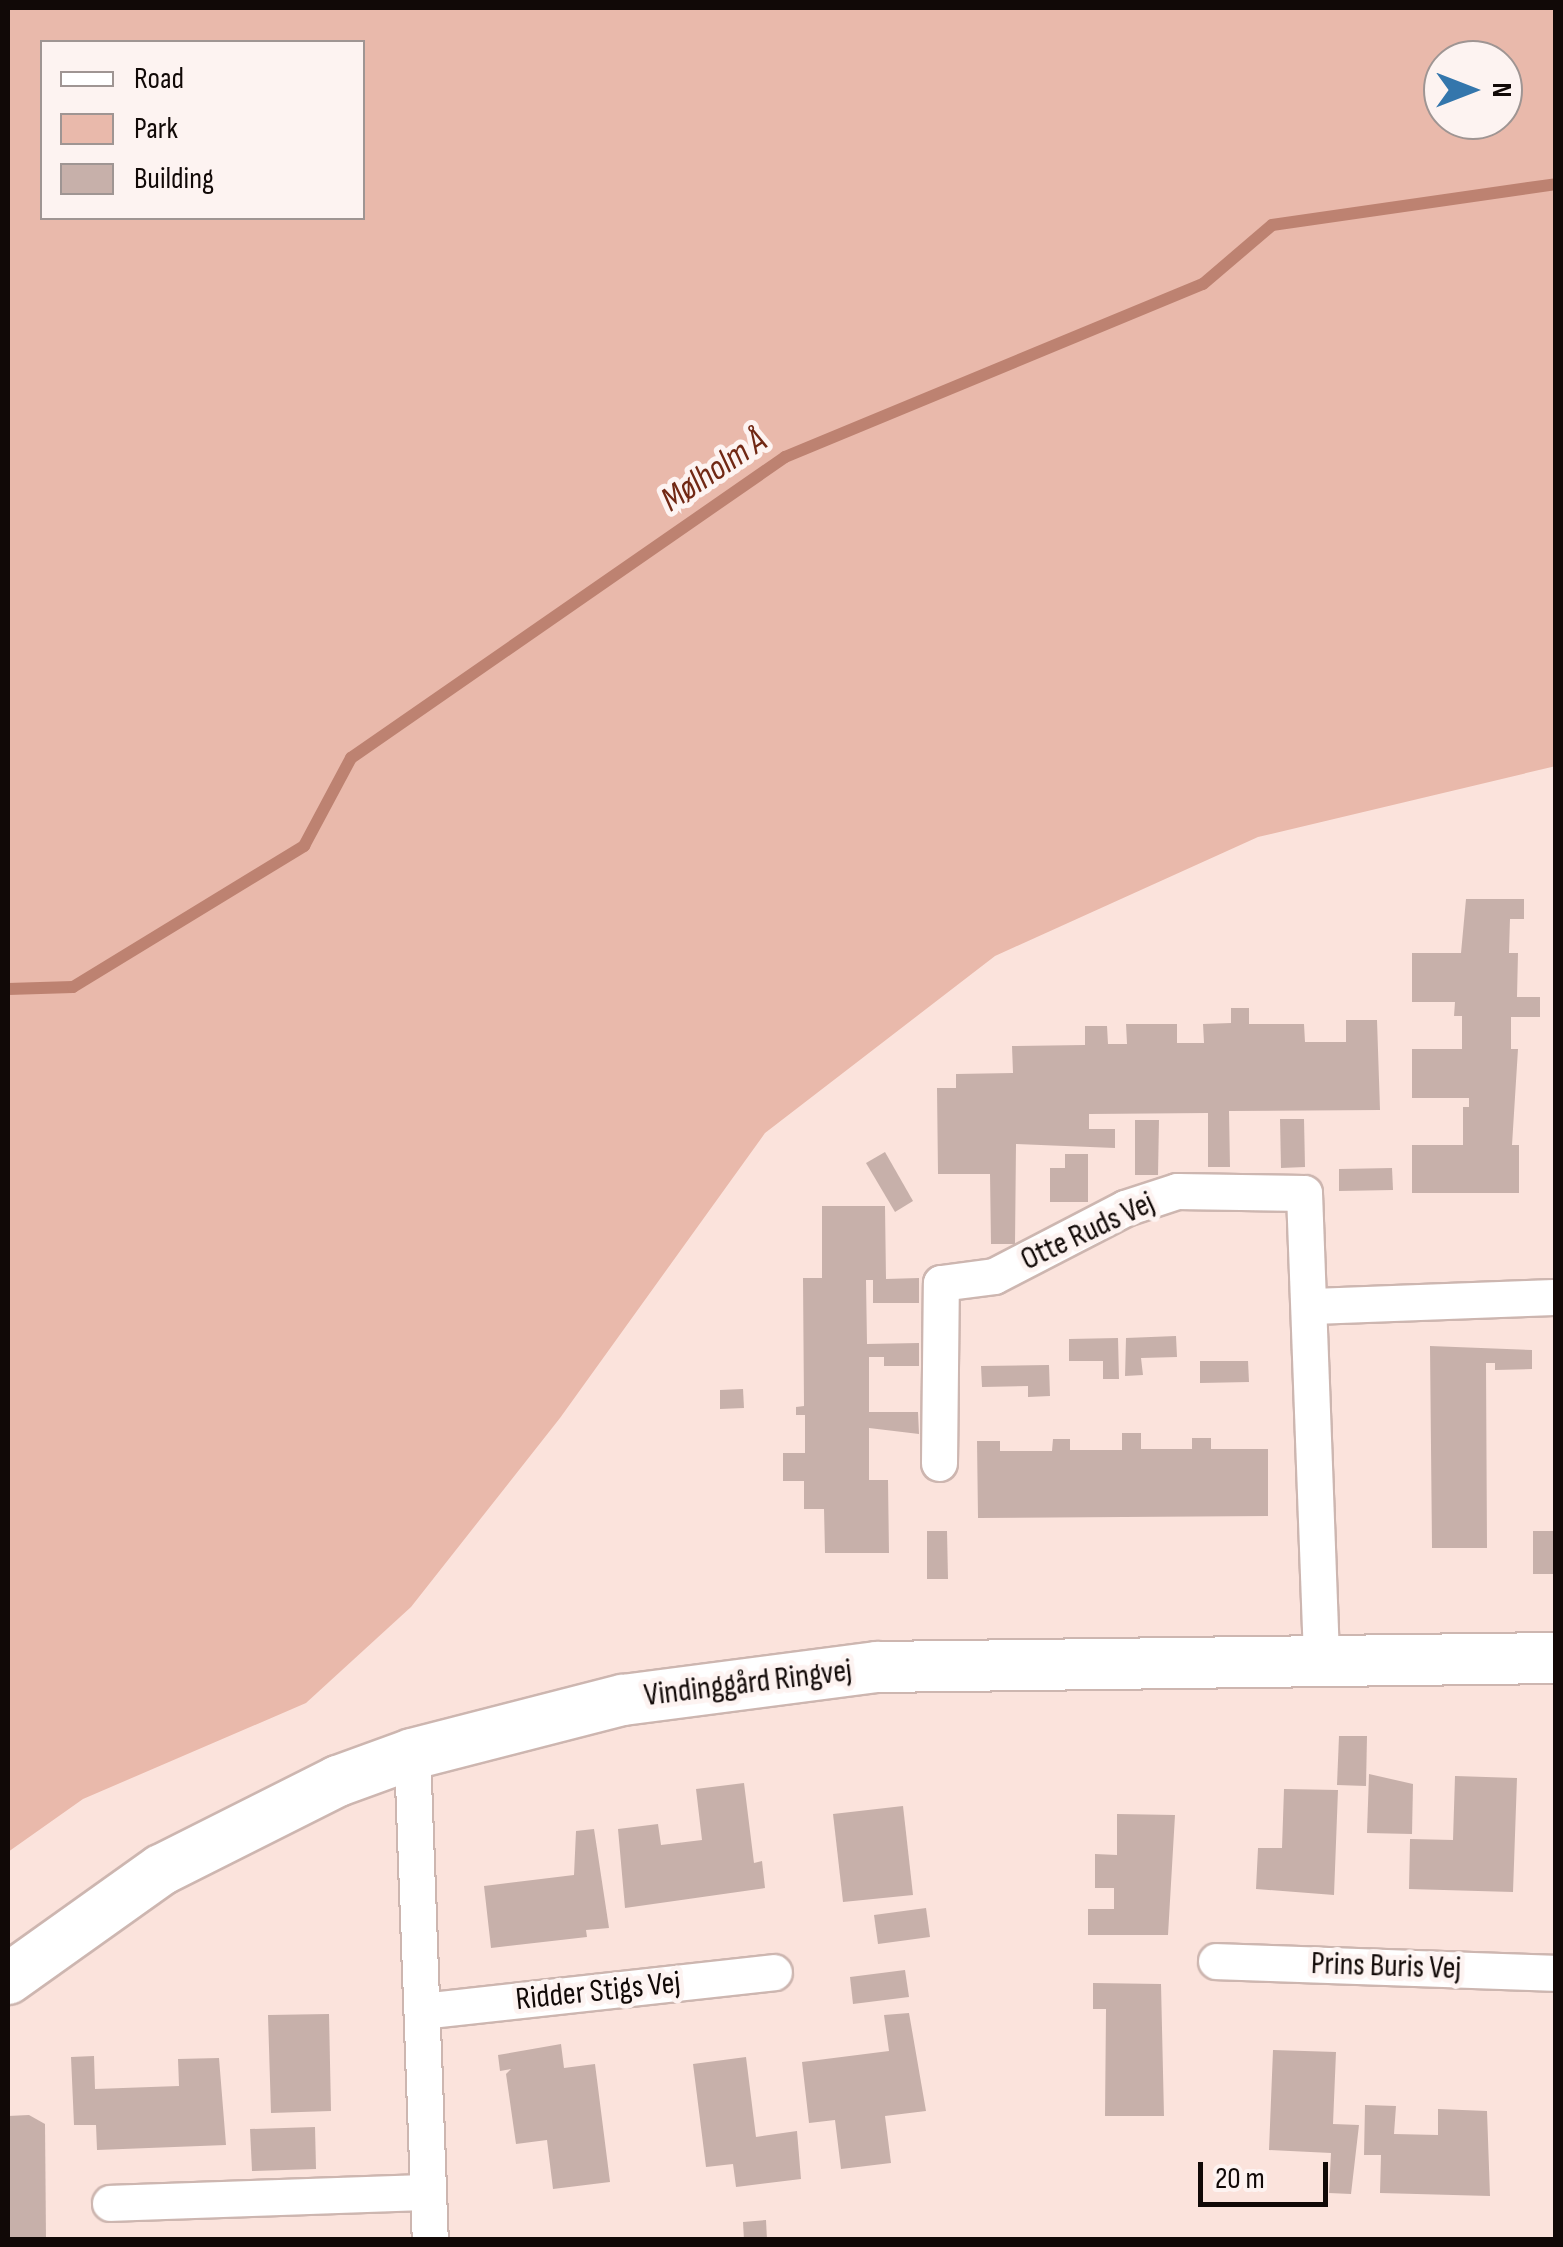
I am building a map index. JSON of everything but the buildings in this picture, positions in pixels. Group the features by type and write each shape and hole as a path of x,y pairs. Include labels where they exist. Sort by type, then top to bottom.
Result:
{"street":[{"name":"Otte Ruds Vej","path":"940,1463 941,1283 994,1276 1124,1208 1177,1192 1304,1193 1321,1660"},
{"path":"1310,1306 1556,1297"},
{"name":"Vindinggård Ringvej","path":"8,1979 162,1870 338,1781 412,1754 624,1700 876,1668 1556,1658"},
{"path":"412,1754 430,2240"},
{"name":"Prins Buris Vej","path":"1216,1961 1556,1973"},
{"name":"Ridder Stigs Vej","path":"422,2012 774,1972"},
{"path":"110,2202 428,2192"}],"green space":[{"path":"8,8 1555,8 1556,766 1258,837 995,956 765,1133 560,1418 411,1607 306,1703 83,1799 8,1852"}],"waterway":[{"name":"Mølholm Å","path":"8,989 73,987 304,846 351,758 785,457 1203,284 1272,225 1556,184"}]}
